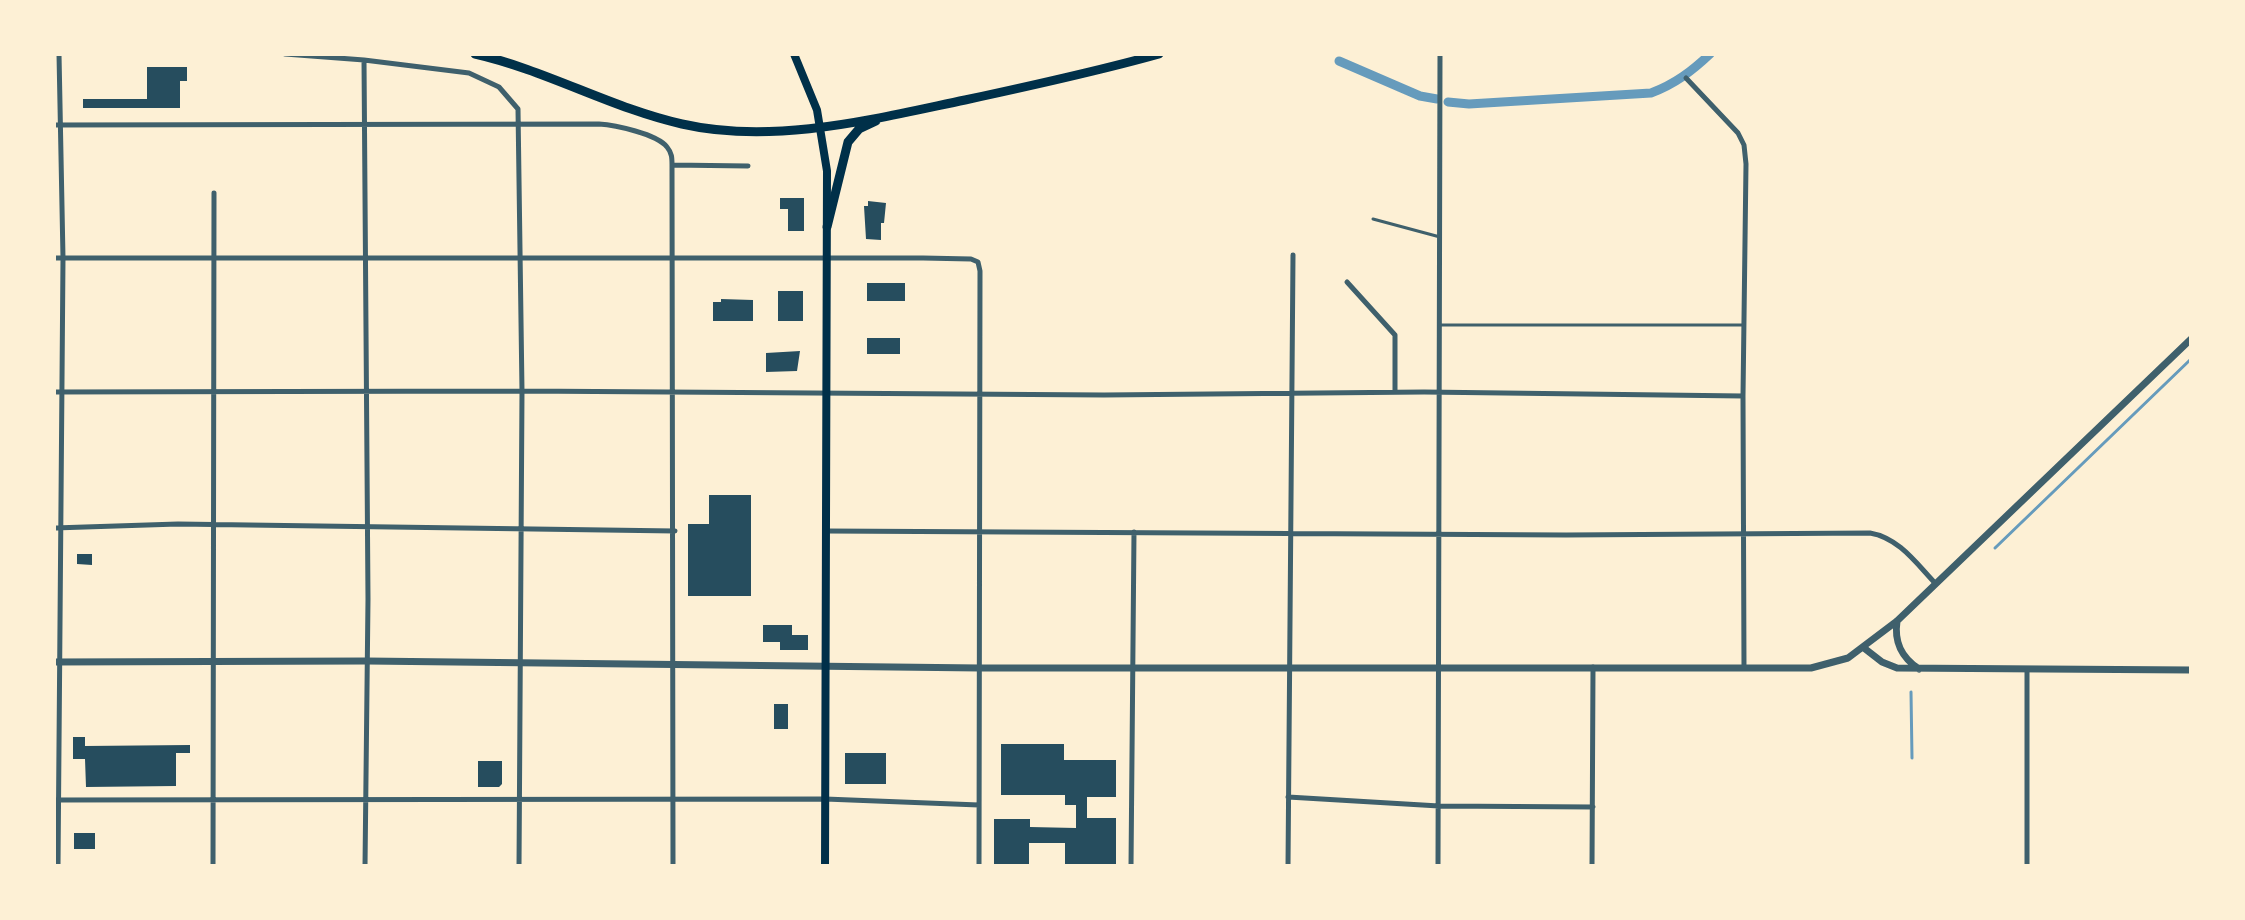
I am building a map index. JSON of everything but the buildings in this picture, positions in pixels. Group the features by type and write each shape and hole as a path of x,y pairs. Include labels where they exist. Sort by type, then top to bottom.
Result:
{"highway":[{"path":"475,54 546,75 612,101 682,124 756,131 820,127 889,116 1096,71 1159,54"},
{"path":"827,227 848,142 859,129 889,116"}],"main road":[{"path":"794,54 804,75 820,127 827,171 825,866"}],"street":[{"path":"58,866 57,662 61,527 63,258 57,125 59,54"},
{"path":"285,54 364,60 469,74 499,87 518,109 522,391 519,866"},
{"path":"1438,866 1440,54"},
{"path":"364,60 368,661 365,866"},
{"path":"1686,78 1738,133 1744,145 1744,668"},
{"path":"57,125 599,124 627,129 665,144 671,153 672,165 675,531 673,866"},
{"path":"672,165 748,166"},
{"path":"213,866 214,193"},
{"path":"1288,866 1293,255"},
{"path":"54,258 827,258 971,259 978,262 980,271 980,866"},
{"path":"1347,282 1395,335 1395,392"},
{"path":"57,662 368,661 980,668 1132,666 1811,668 1848,658 1897,621 2191,339"},
{"path":"54,392 1292,394 1395,392 1743,396"},
{"path":"54,528 213,524 675,531"},
{"path":"826,531 1440,535 1870,533 1884,535 1896,542 1935,583"},
{"path":"1131,866 1134,532"},
{"path":"1897,621 1895,633 1902,654 1919,669"},
{"path":"1864,648 1882,662 1897,668 2191,670"},
{"path":"1592,866 1593,668"},
{"path":"2026,669 2027,865"},
{"path":"1288,797 1439,806 1593,807"},
{"path":"56,800 825,799 979,805"}],"lane":[{"path":"1373,219 1440,237"},
{"path":"1439,325 1743,325"}],"waterway":[{"path":"1448,102 1469,104 1651,93 1668,86 1710,54"},
{"path":"1339,61 1420,96 1437,99"},
{"path":"1995,548 2191,359"},
{"path":"1911,692 1912,758"}]}
